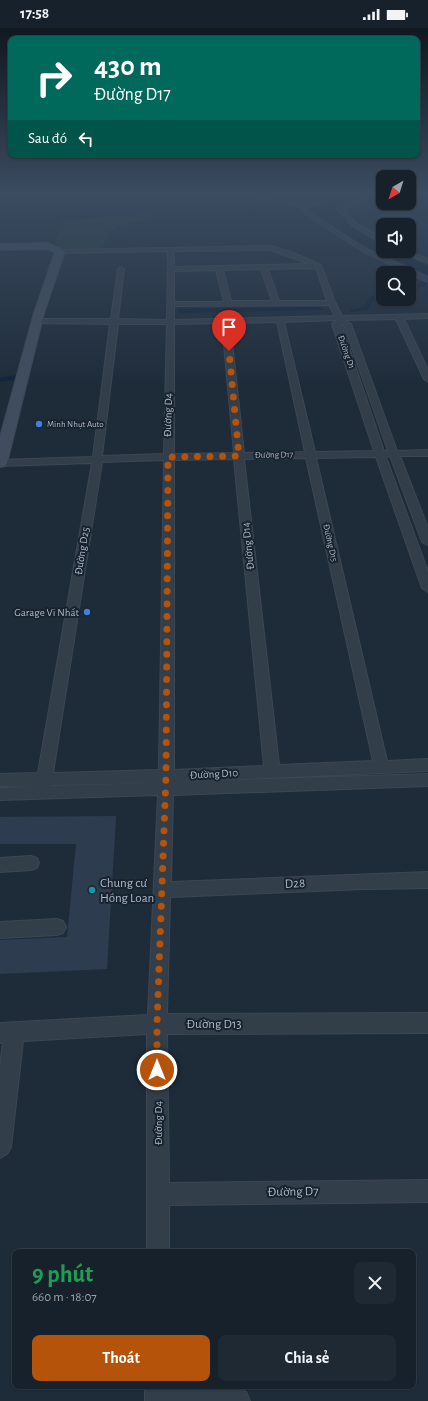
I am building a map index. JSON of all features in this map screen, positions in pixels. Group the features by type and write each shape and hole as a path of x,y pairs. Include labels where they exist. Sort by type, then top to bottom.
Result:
{"street":[{"path":"0,463 37,321 58,258"},
{"name":"Đường D4","path":"158,1249 157,1024 165,782 171,258"},
{"path":"301,258 319,266 331,303 340,320"},
{"path":"384,258 404,266 424,261"},
{"path":"170,268 319,266"},
{"path":"264,267 276,304"},
{"path":"219,268 228,304"},
{"name":"Đường D25","path":"43,786 98,460 113,322 121,269"},
{"path":"416,273 428,280"},
{"path":"170,304 331,303"},
{"path":"37,321 170,322 340,320 428,316"},
{"path":"399,317 428,379"},
{"name":"Đường D15","path":"280,320 309,455 381,766"},
{"name":"Đường D1","path":"428,542 346,324 340,320 336,324 428,588"},
{"name":"Đường D14","path":"226,321 272,771"},
{"name":"Đường D17","path":"0,463 168,457 393,452 428,453"},
{"name":"Đường D10","path":"165,782 272,771 428,765"},
{"name":"Đường D10","path":"0,780 43,786"},
{"name":"Đường D10","path":"0,794 43,786 165,782 428,780"},
{"path":"0,864 31,863"},
{"name":"D28","path":"162,890 364,881 428,880"},
{"path":"0,930 57,928"},
{"name":"Đường D13","path":"7,1033 157,1024 428,1024"},
{"path":"0,1147 7,1033"},
{"name":"Đường D7","path":"158,1194 428,1190"},
{"path":"158,1396 237,1401"}],"water":[{"path":"391,258 410,258 428,266 428,275 416,270 416,266 408,266"}],"building":[{"name":"Chung cư Hồng Loan","path":"116,816 107,969 0,974 0,940 67,937 76,844 0,844 0,817"}],"waterway":[{"path":"416,287 428,281"},
{"path":"352,310 365,309 373,297 376,296"},
{"path":"180,311 320,309"},
{"path":"0,380 16,377"}],"place":[{"name":"Minh Nhựt Auto","path":"39,424"},
{"name":"Garage Vi Nhất","path":"87,612"},
{"name":"Chung cư Hồng Loan","path":"92,890"}],"route":[{"path":"157,1070 157,1024 161,960 166,776 168,457 239,456 229,351"}]}
